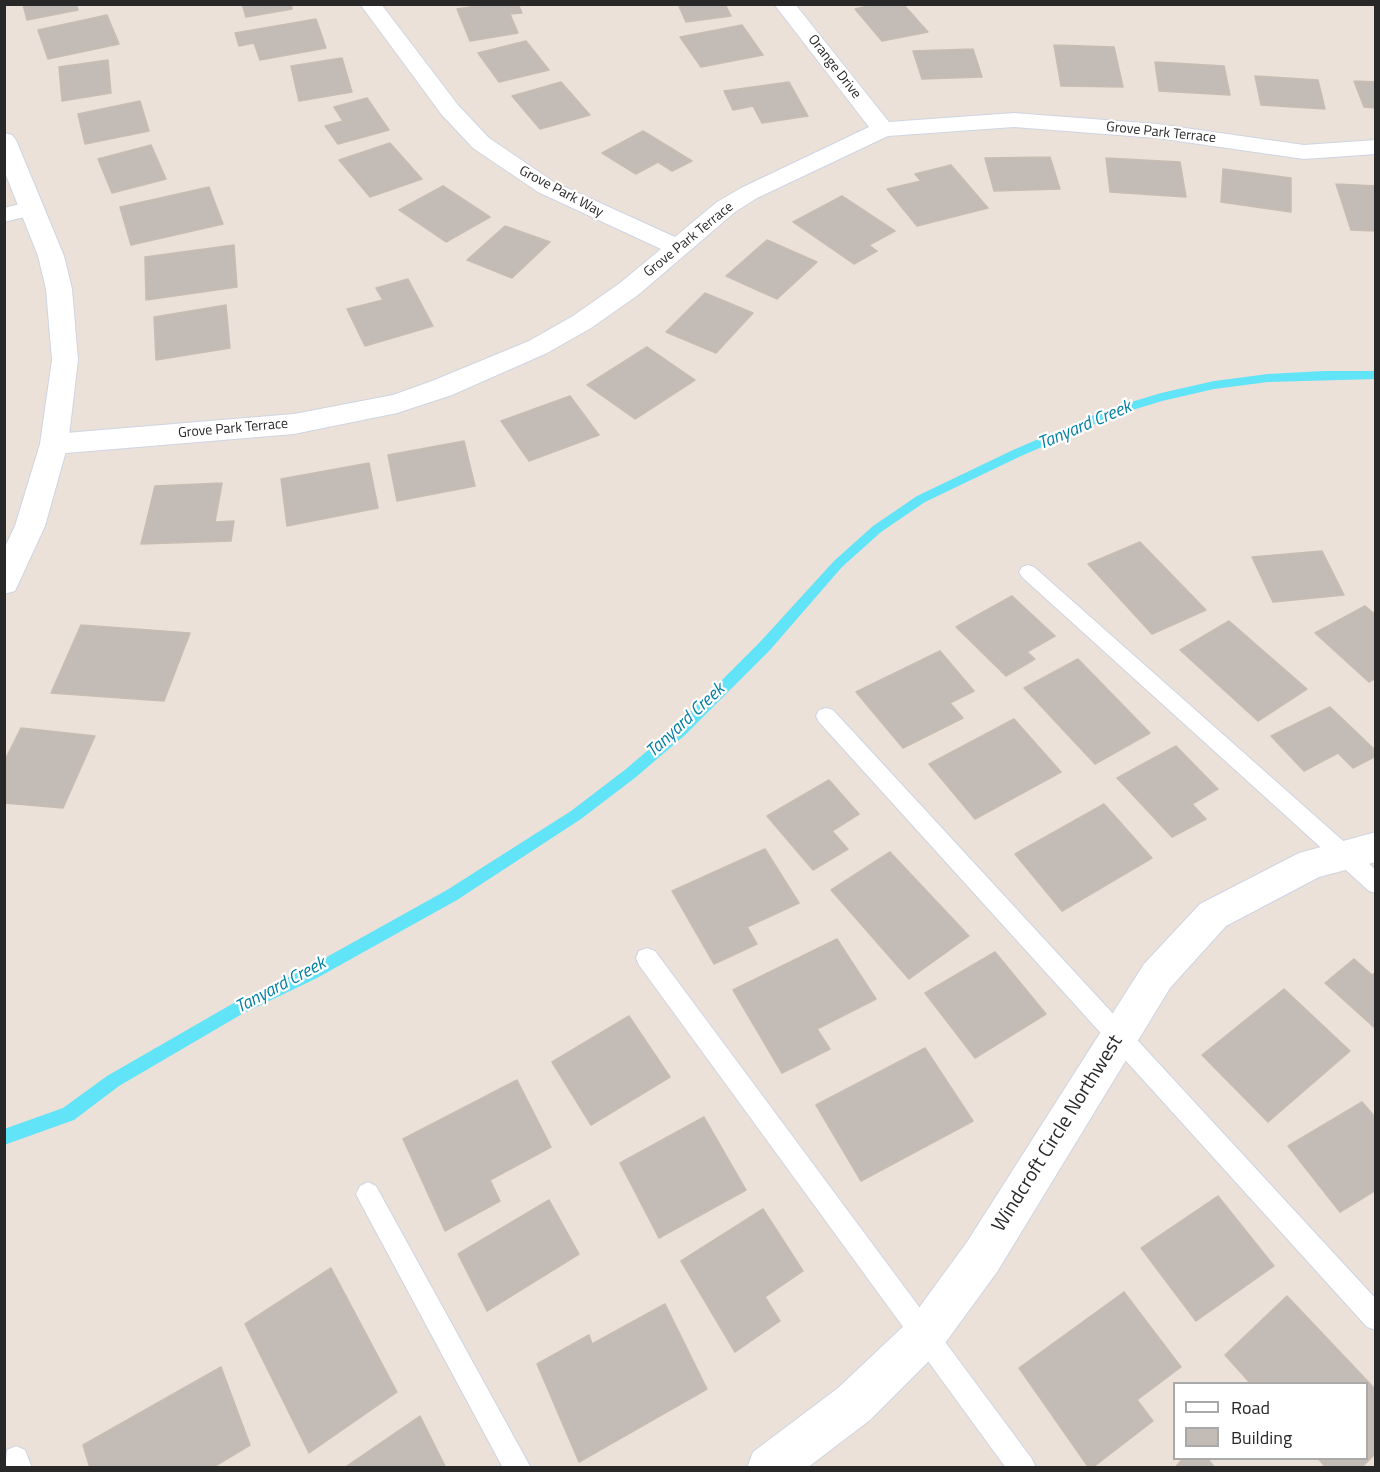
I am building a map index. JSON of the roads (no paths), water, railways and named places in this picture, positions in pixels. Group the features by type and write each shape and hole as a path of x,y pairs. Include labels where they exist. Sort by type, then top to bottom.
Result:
{"street":[{"name":"Grove Park Way","path":"370,4 450,110 481,143 546,187 676,247"},
{"name":"Orange Drive","path":"784,4 883,129"},
{"name":"Grove Park Terrace","path":"54,444 294,423 397,404 486,371 538,347 606,306 720,211 749,193 883,129 1014,120 1156,131 1304,152 1376,147"},
{"path":"4,140 51,256 63,324 65,360 54,444 30,526 4,583"},
{"path":"4,214 32,208"},
{"name":"Windcroft Circle Northwest","path":"769,1467 854,1404 925,1335 982,1257 1157,976 1213,915 1311,864 1360,851"}],"lane":[{"path":"1028,572 1360,851 1376,884"},
{"path":"826,716 1376,1318"},
{"path":"647,958 1023,1467"},
{"path":"368,1194 518,1467"}],"waterway":[{"name":"Tanyard Creek","path":"4,1137 68,1114 113,1081 237,1009 312,973 452,895 576,815 631,773 680,731 765,646 838,564 877,529 921,499 1017,453 1112,412 1161,397 1214,385 1268,378 1376,375"}]}
